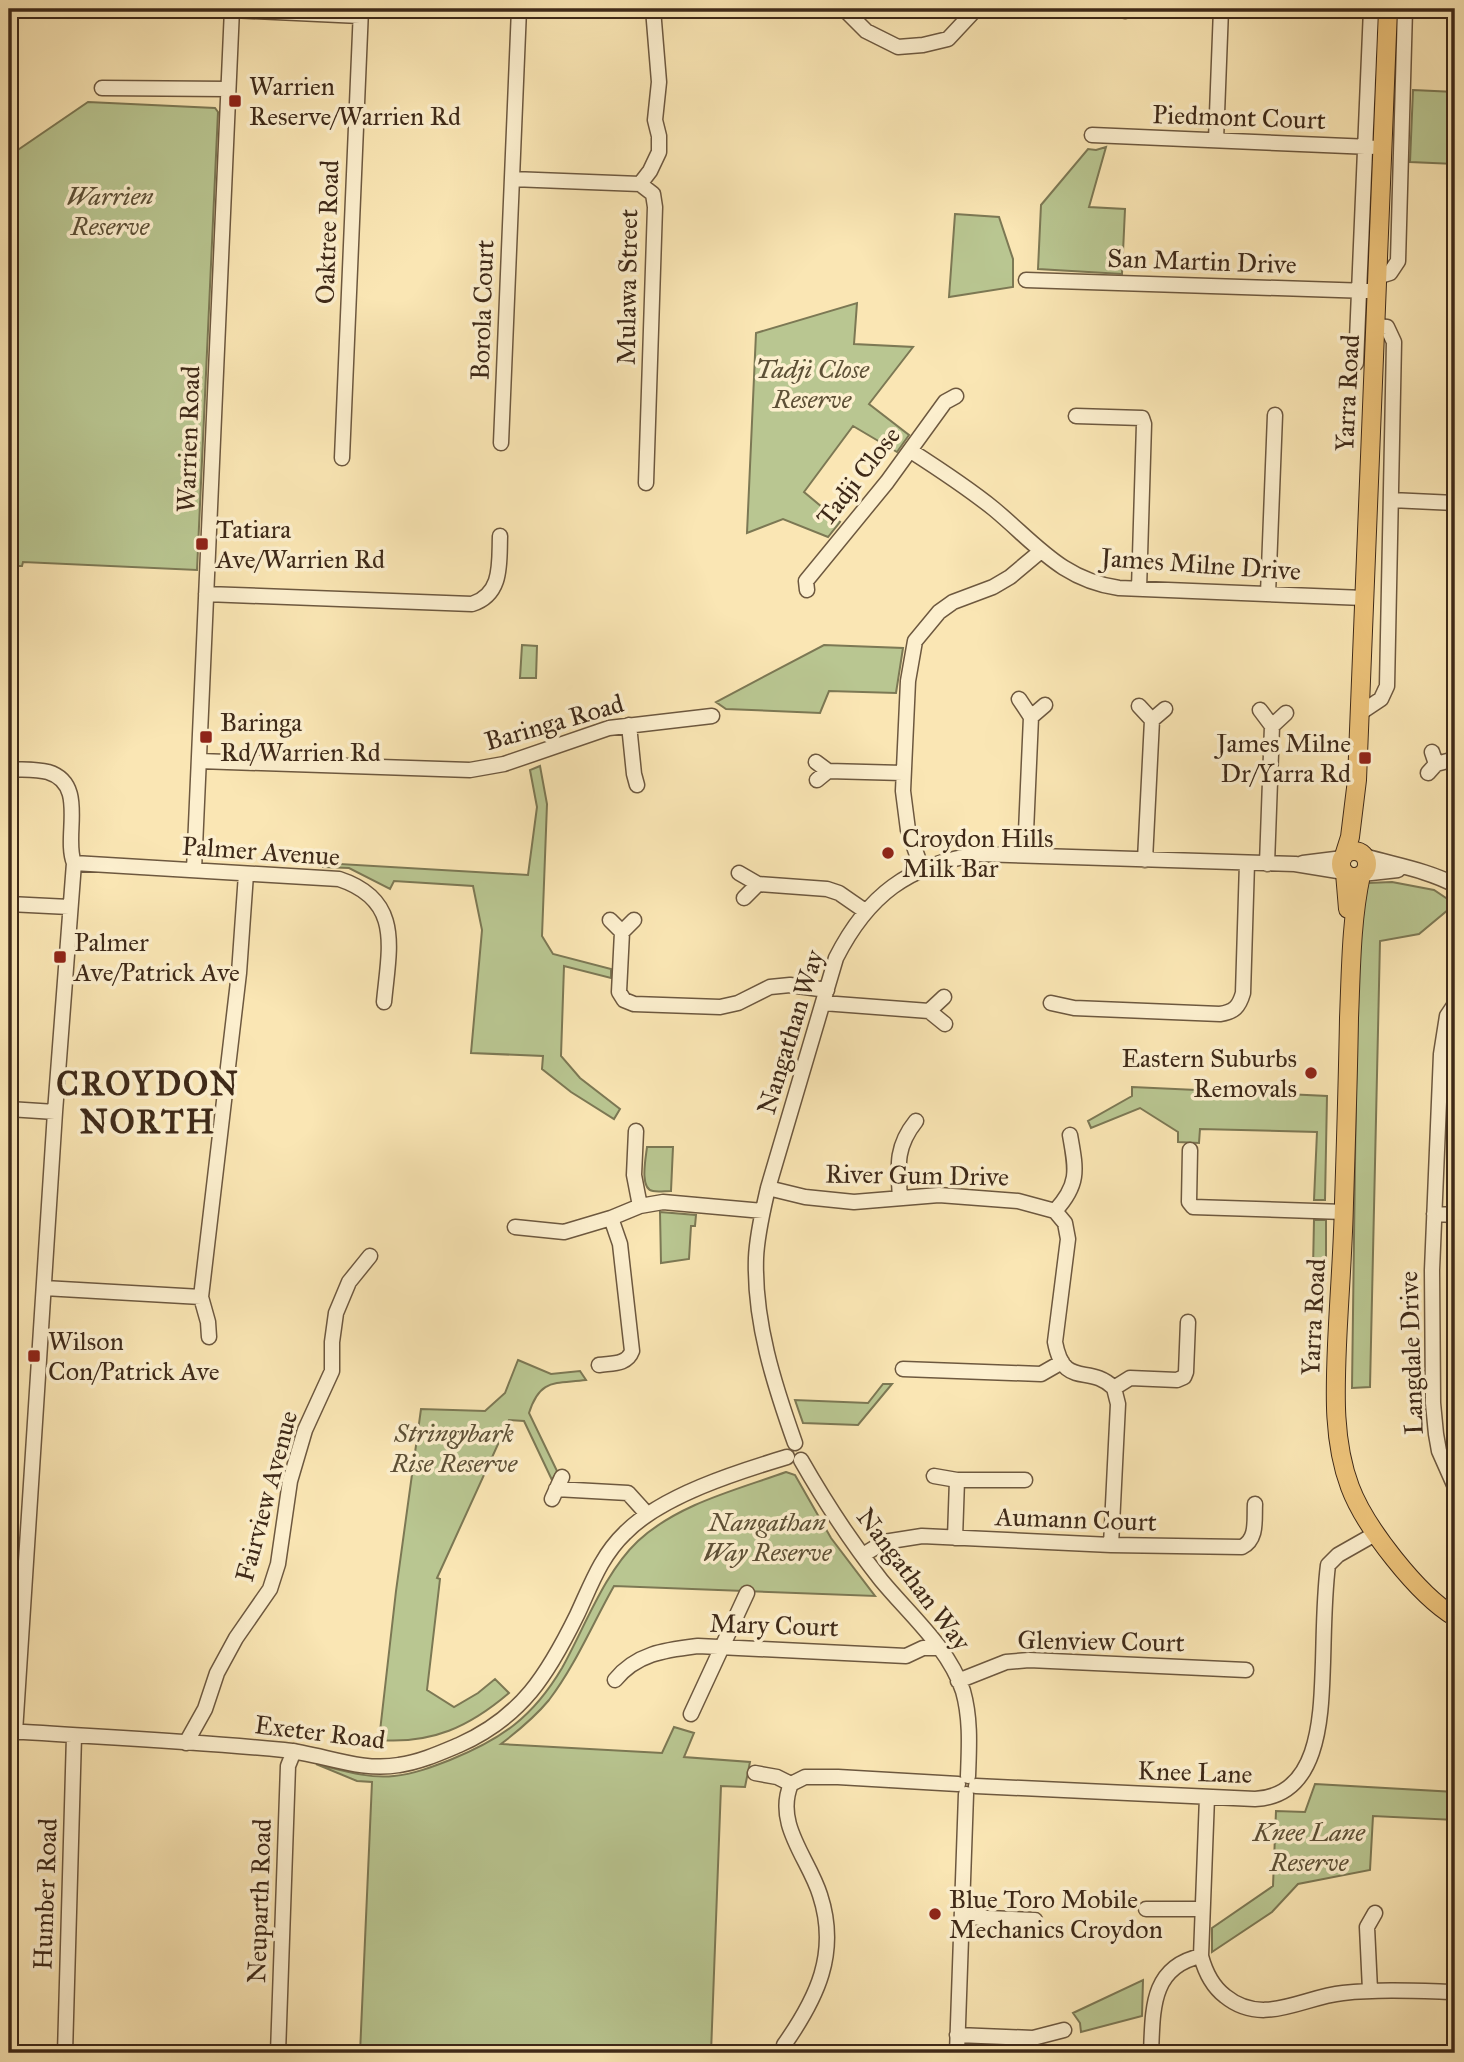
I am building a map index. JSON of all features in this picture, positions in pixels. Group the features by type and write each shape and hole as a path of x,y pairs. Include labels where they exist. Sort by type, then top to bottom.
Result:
{"main road":[{"name":"Yarra Road","path":"1388,9 1383,148 1371,287 1376,326 1357,780 1350,837 1350,868 1357,891 1350,979 1344,1212 1335,1403 1341,1450 1350,1486 1375,1534 1416,1583 1455,1617"},
{"name":"Yarra Road","path":"1350,868 1367,863 1363,855 1357,780"}],"street":[{"name":"Borola Court","path":"501,443 519,9"},
{"path":"640,184 659,152 655,120 659,82 653,9"},
{"path":"844,9 866,32 898,47 948,39 976,9"},
{"path":"1216,140 1221,9"},
{"path":"1356,363 1371,287 1364,147 1371,9"},
{"path":"1371,287 1390,273 1398,261 1405,9"},
{"path":"232,10 360,13"},
{"name":"Warrien Road","path":"194,870 232,10"},
{"name":"Oaktree Road","path":"342,458 360,13"},
{"path":"102,88 228,89"},
{"name":"Piedmont Court","path":"1093,135 1383,148"},
{"name":"Mulawa Street","path":"512,179 640,184 653,194 655,207 646,483"},
{"name":"San Martin Drive","path":"1026,280 1371,287"},
{"path":"1360,712 1381,699 1387,686 1394,341 1387,327 1376,326"},
{"name":"Tadji Close","path":"807,590 806,581 911,451 945,402 956,396"},
{"path":"1268,594 1275,415"},
{"path":"1076,416 1142,418 1144,424 1139,589"},
{"name":"James Milne Drive","path":"911,451 993,509 1041,551 1081,579 1101,586 1364,598"},
{"path":"1391,500 1455,503"},
{"path":"206,594 472,604 491,593 496,582 500,536"},
{"path":"922,869 906,819 903,774 908,681 915,641 939,612 953,601 993,587 1010,577 1041,551"},
{"path":"1019,699 1031,717 1025,855"},
{"path":"1031,717 1045,705"},
{"path":"1139,706 1152,720 1145,860"},
{"path":"1152,720 1165,709"},
{"path":"1260,710 1272,726 1267,864"},
{"path":"1272,726 1286,713"},
{"name":"Baringa Road","path":"199,761 470,770 504,764 586,735 629,725 712,716"},
{"path":"629,725 637,785"},
{"path":"1432,763 1455,759"},
{"path":"816,761 822,776 903,774"},
{"path":"9,769 48,772 68,790 73,800 70,849 74,863 12,1731"},
{"name":"Nangathan Way","path":"957,2053 970,1744 967,1714 958,1681 939,1648 863,1555 787,1448 795,1443 764,1344 758,1304 756,1257 768,1188 836,958 865,911 893,885 948,859 978,854 1406,869"},
{"path":"1363,855 1438,876 1455,885"},
{"name":"Palmer Avenue","path":"74,863 339,879 356,885 371,895 383,911 389,928 384,1002"},
{"path":"1051,1003 1074,1008 1220,1014 1234,1010 1241,1002 1243,993 1247,863"},
{"path":"739,873 758,884 827,889 839,893 865,911"},
{"path":"209,1337 201,1297 239,973 246,874"},
{"path":"744,898 758,884"},
{"path":"9,904 69,907"},
{"path":"610,920 622,932"},
{"path":"634,920 622,932 619,992 624,1000 634,1004 720,1007 738,1003 770,988 790,985 825,996 929,1010 945,1024"},
{"path":"929,1010 944,997"},
{"name":"Langdale Drive","path":"1455,1004 1447,1016 1441,1054 1434,1214 1433,1403 1440,1451 1455,1488"},
{"path":"9,1109 55,1112"},
{"path":"900,1198 898,1168 901,1146 905,1134 916,1121"},
{"path":"636,1131 634,1175 640,1206"},
{"path":"1070,1135 1075,1178 1072,1189 1055,1211 1065,1223 1068,1239 1055,1342 1057,1354 1067,1370 1077,1375 1099,1376 1114,1388 1118,1404 1111,1545"},
{"path":"1190,1150 1189,1202 1193,1207 1344,1212"},
{"name":"River Gum Drive","path":"768,1188 832,1201 854,1202 939,1195 986,1197 1040,1205 1055,1211"},
{"path":"515,1227 564,1232 640,1206 663,1202 763,1211"},
{"path":"1434,1214 1455,1215"},
{"path":"599,1365 623,1362 630,1357 633,1345 620,1244 611,1218"},
{"name":"Fairview Avenue","path":"186,1744 205,1709 217,1673 236,1638 270,1589 278,1564 290,1481 305,1430 332,1371 336,1312 349,1283 370,1256"},
{"path":"44,1288 201,1297"},
{"path":"1114,1388 1130,1378 1177,1380 1184,1377 1188,1322"},
{"path":"903,1369 1041,1374 1062,1362"},
{"name":"Exeter Road","path":"12,1731 294,1751 365,1766 401,1765 430,1757 492,1728 520,1705 540,1682 603,1561 622,1536 647,1514 688,1493 794,1458"},
{"path":"934,1476 957,1480 1025,1480"},
{"path":"955,1538 957,1480"},
{"path":"557,1488 628,1493 647,1514"},
{"name":"Aumann Court","path":"863,1555 884,1542 922,1536 1111,1545 1242,1547 1250,1543 1254,1535 1255,1504"},
{"name":"Knee Lane","path":"755,1774 777,1777 792,1784 805,1777 838,1777 1268,1799 1288,1789 1305,1768 1319,1727 1328,1565 1338,1555 1375,1534"},
{"path":"691,1713 747,1592"},
{"name":"Mary Court","path":"615,1680 632,1662 670,1649 722,1647 906,1656 923,1648 939,1648"},
{"name":"Glenview Court","path":"958,1681 1006,1662 1029,1660 1246,1670"},
{"name":"Humber Road","path":"65,2053 74,1736"},
{"name":"Neuparth Road","path":"278,2053 288,1766 294,1751"},
{"path":"784,2045 814,1998 822,1976 827,1943 820,1894 794,1841 789,1820 786,1795 792,1784"},
{"path":"1207,1797 1201,1955 1210,1978 1232,2002 1245,2008 1274,2010 1336,1994 1370,1990 1455,1992"},
{"path":"1146,1909 1202,1909"},
{"path":"1370,1990 1362,1926 1374,1913"},
{"path":"963,1917 1035,1920"},
{"path":"1151,2053 1156,1993 1172,1969 1201,1955"},
{"path":"957,2035 1033,2038 1064,2030"}],"green space":[{"path":"1413,90 1455,92 1455,164 1410,162"},
{"name":"Warrien Reserve","path":"88,102 215,108 218,112 197,570 23,562 22,566 9,566 9,156"},
{"path":"1106,147 1089,207 1125,209 1122,274 1038,269 1041,205 1088,149"},
{"path":"955,214 999,217 1013,259 1013,287 949,297"},
{"name":"Tadji Close Reserve","path":"857,303 854,344 913,347 869,404 909,435 897,452 853,426 804,492 840,522 828,537 783,519 747,533 756,333"},
{"path":"522,645 537,646 536,678 520,678"},
{"path":"824,645 903,648 896,693 829,691 820,713 726,709 716,702"},
{"path":"540,766 547,804 542,936 553,954 611,969 611,978 564,966 561,1056 580,1078 620,1109 614,1119 571,1092 542,1069 543,1056 471,1053 482,930 473,886 394,881 390,889 349,868 323,867 323,863 528,875 537,807 530,770"},
{"path":"1392,882 1434,890 1455,904 1419,934 1380,941 1370,1387 1352,1388 1358,940 1368,883"},
{"path":"1132,1087 1327,1096 1325,1200 1314,1200 1317,1132 1200,1129 1199,1143 1178,1142 1178,1132 1140,1108 1091,1128 1088,1121 1132,1096"},
{"path":"647,1147 673,1147 671,1191 653,1191 646,1185 644,1172"},
{"path":"660,1212 696,1215 695,1226 691,1226 689,1259 661,1263"},
{"path":"1314,1220 1326,1220 1326,1269 1313,1269"},
{"name":"Stringybark Rise Reserve","path":"518,1360 551,1374 580,1371 586,1380 557,1383 544,1388 533,1402 529,1413 557,1471 552,1480 524,1421 509,1420 437,1578 440,1579 427,1690 454,1707 495,1679 509,1693 479,1715 449,1731 416,1739 379,1740 421,1409 485,1411 505,1393"},
{"path":"883,1384 892,1384 858,1425 803,1423 795,1400 868,1403"},
{"name":"Nangathan Way Reserve","path":"786,1472 795,1475 831,1538 875,1596 614,1586 575,1659 549,1700 526,1724 501,1744 662,1753 674,1727 694,1733 684,1757 750,1762 745,1787 721,1786 711,2053 360,2053 372,1782 357,1781 316,1764 364,1775 401,1775 450,1760 501,1735 528,1713 551,1685 605,1584 638,1541 671,1517 689,1508"},
{"name":"Knee Lane Reserve","path":"1315,1784 1455,1792 1455,1820 1373,1816 1370,1870 1298,1884 1272,1912 1212,1952 1212,1928 1273,1886 1276,1811 1305,1812"},
{"path":"1143,1980 1142,2016 1081,2032 1080,2023 1073,2013"}],"place":[{"name":"Warrien Reserve/Warrien Rd","path":"235,101"},
{"name":"Tatiara Ave/Warrien Rd","path":"202,544"},
{"name":"Baringa Rd/Warrien Rd","path":"206,737"},
{"name":"James Milne Dr/Yarra Rd","path":"1365,758"},
{"name":"Croydon Hills Milk Bar","path":"888,853"},
{"name":"Palmer Ave/Patrick Ave","path":"60,957"},
{"name":"Eastern Suburbs Removals","path":"1311,1073"},
{"name":"Wilson Con/Patrick Ave","path":"34,1356"},
{"name":"Blue Toro Mobile Mechanics Croydon","path":"935,1914"}],"district":[{"name":"CROYDON NORTH","path":"148,1102"}]}
